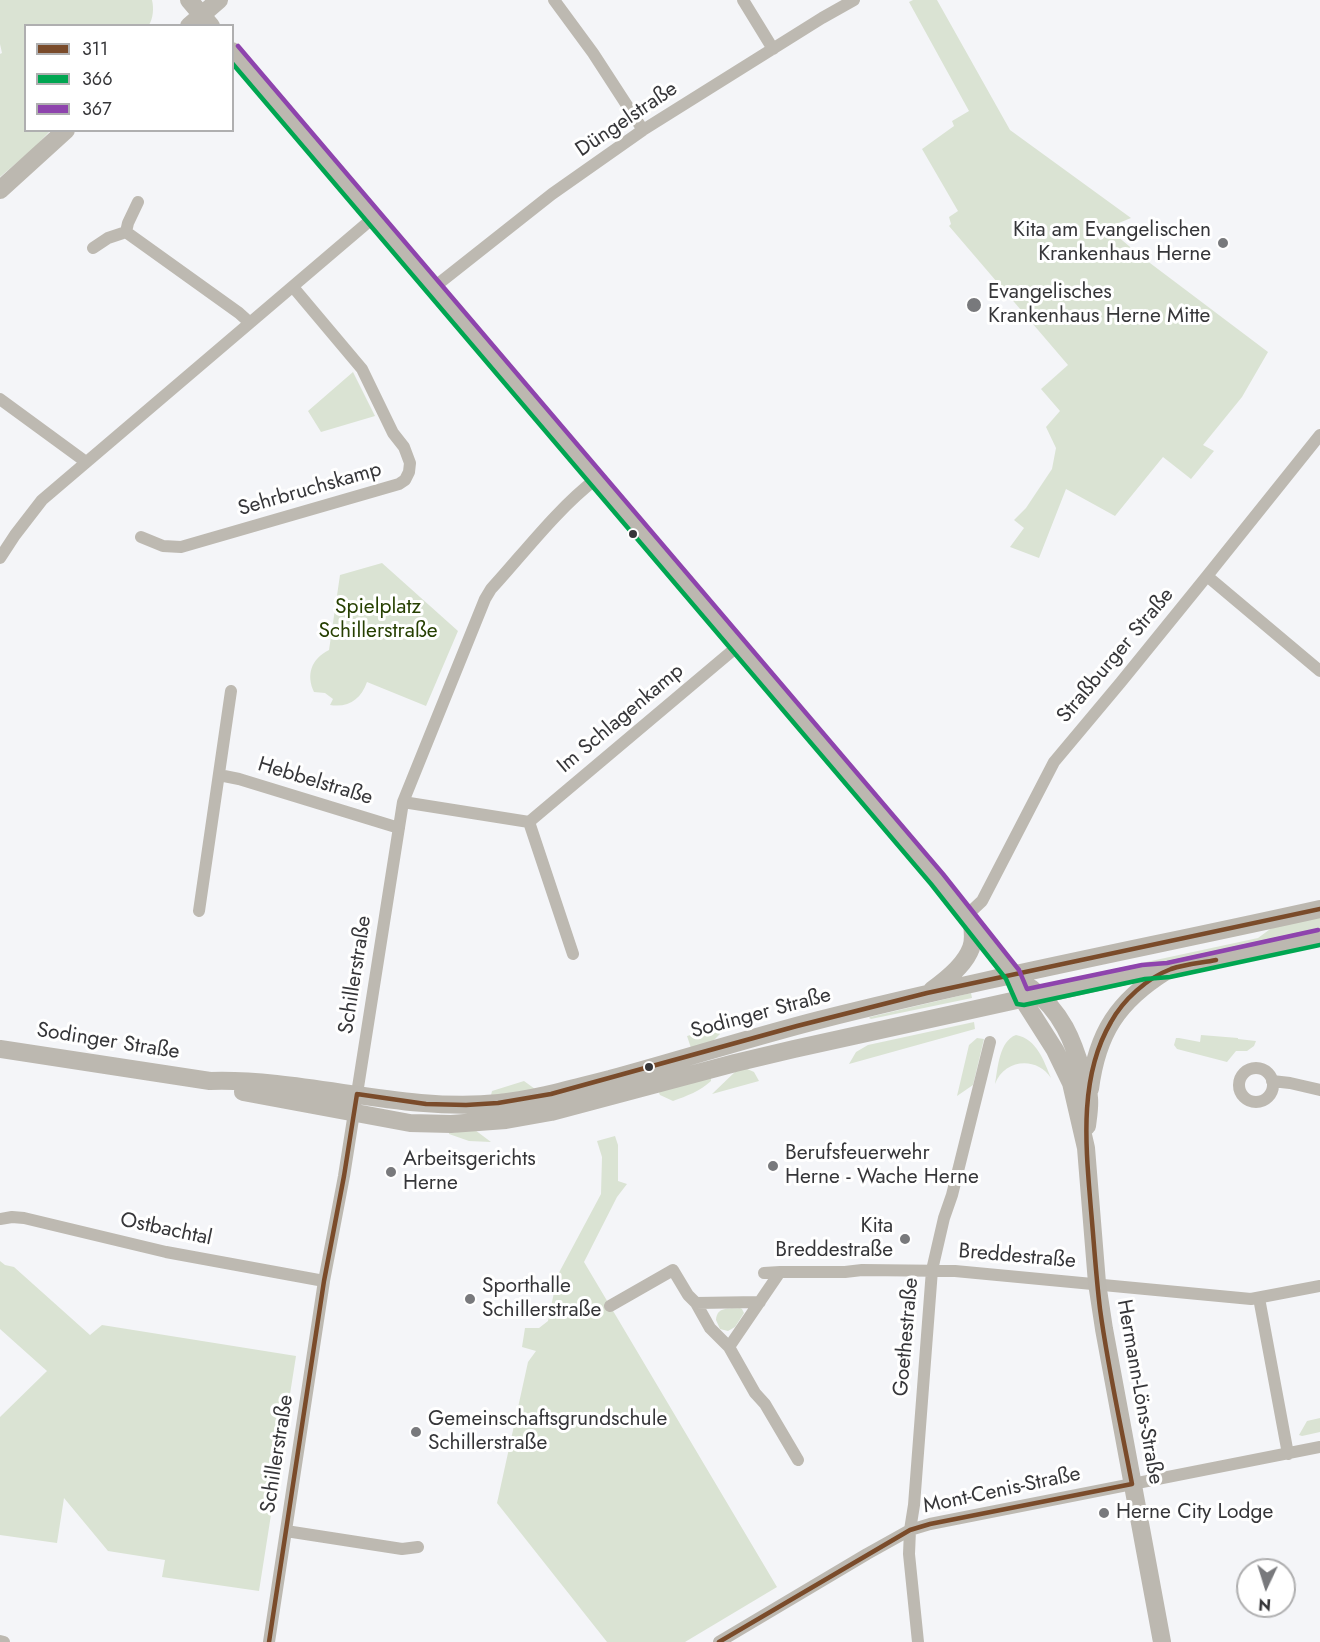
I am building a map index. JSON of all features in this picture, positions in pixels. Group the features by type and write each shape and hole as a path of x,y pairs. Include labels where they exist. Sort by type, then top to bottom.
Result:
{"main road":[{"path":"189,0 200,22 219,0"},
{"name":"Hermann-Löns-Straße","path":"234,53 937,879 1031,997 1058,1017 1070,1035 1089,1097 1086,1148"},
{"path":"0,190 64,132"},
{"name":"Sodinger Straße","path":"0,1049 210,1081 236,1090 355,1104 498,1103 551,1094 797,1026 927,993 1320,909"},
{"path":"927,993 967,957 972,945 969,920"},
{"name":"Sodinger Straße","path":"355,1104 390,1120 428,1124 474,1123 529,1116 568,1108 742,1061 1144,972 1168,970 1320,937"},
{"path":"1089,1097 1095,1060 1104,1034 1112,1020 1143,987 1168,970"},
{"name":"Hermann-Löns-Straße","path":"1031,997 1066,1071 1074,1094 1086,1148 1097,1283 1104,1329 1162,1642"}],"street":[{"path":"554,0 593,53 643,130"},
{"path":"743,0 773,49"},
{"name":"Düngelstraße","path":"433,288 552,194 643,130 854,0"},
{"path":"126,232 138,202"},
{"path":"0,558 42,500 373,218"},
{"path":"93,248 108,238 126,232"},
{"path":"126,232 249,322"},
{"name":"Sehrbruchskamp","path":"141,537 163,546 182,547 399,484 405,480 410,463 404,447 393,433 362,369 293,286"},
{"path":"0,399 86,462"},
{"name":"Straßburger Straße","path":"969,920 982,901 1054,762 1320,435"},
{"name":"Schillerstraße","path":"269,1642 324,1281 344,1176 404,802 491,589 554,519 596,479"},
{"path":"1207,576 1320,671"},
{"name":"Im Schlagenkamp","path":"529,822 738,646"},
{"path":"200,911 231,691"},
{"name":"Hebbelstraße","path":"219,774 399,828"},
{"path":"404,802 529,822 573,954"},
{"name":"Goethestraße","path":"918,1642 909,1554 932,1270 990,1042"},
{"path":"1272,1081 1320,1090"},
{"name":"Ostbachtal","path":"0,1219 24,1218 166,1252 324,1281"},
{"path":"610,1306 673,1270 710,1328 729,1347 798,1460"},
{"name":"Breddestraße","path":"764,1273 932,1270 1259,1298 1320,1286"},
{"path":"729,1347 780,1272"},
{"path":"1259,1298 1288,1454"},
{"path":"696,1303 760,1302"},
{"name":"Mont-Cenis-Straße","path":"719,1642 910,1530 930,1524 1320,1447"},
{"name":"Schillerstraße","path":"286,1531 402,1549 417,1547"}],"green space":[{"path":"0,0 152,0 153,10 149,24 24,24 24,132 49,132 0,177 0,54 2,53"},
{"path":"937,0 1010,130 1131,218 1109,227 1110,230 1142,257 1268,352 1242,397 1203,445 1214,451 1191,479 1163,457 1115,516 1066,489 1039,558 1010,547 1024,528 1014,520 1026,508 1052,469 1056,448 1046,427 1060,411 1041,389 1068,365 949,226 951,224 949,217 958,211 922,149 954,126 952,121 969,111 909,2"},
{"path":"353,372 375,416 321,432 308,411"},
{"name":"Spielplatz Schillerstraße","path":"382,563 458,631 426,706 367,682 358,698 348,704 330,705 333,699 325,693 314,692 310,674 314,663 329,650 340,575"},
{"path":"1320,917 1320,929 1087,980 1086,975 1258,938 1273,927"},
{"path":"971,993 972,998 869,1018 870,1017"},
{"path":"974,1022 975,1029 849,1064 856,1052 868,1045"},
{"path":"717,1028 720,1034 712,1042 691,1048 687,1036"},
{"path":"1016,1035 1023,1037 1034,1046 1051,1078 1038,1066 1021,1063 1006,1069 995,1084 1003,1049 1010,1038"},
{"path":"1201,1035 1256,1041 1254,1046 1247,1051 1236,1051 1227,1062 1177,1049 1174,1045 1176,1038 1200,1042"},
{"path":"977,1038 984,1039 973,1085 957,1096 969,1045"},
{"path":"745,1068 754,1072 759,1081 712,1094 737,1070"},
{"path":"711,1078 711,1081 698,1090 673,1101 659,1093 660,1091"},
{"path":"524,1081 535,1089 534,1091 491,1095 492,1091"},
{"path":"475,1130 491,1142 469,1141 449,1134 449,1133"},
{"path":"615,1136 618,1145 618,1181 627,1184 617,1197 584,1262 777,1587 685,1642 607,1642 497,1503 528,1362 536,1351 522,1347 525,1328 539,1328 548,1321 556,1283 554,1282 601,1194 602,1157 597,1141"},
{"path":"0,1261 14,1267 90,1335 102,1325 296,1356 259,1591 162,1577 165,1560 108,1551 64,1498 57,1543 0,1535 0,1417 47,1371 0,1329"},
{"path":"740,1308 744,1313 735,1327 728,1331 720,1329 716,1320 719,1312 724,1309"},
{"path":"1320,1418 1320,1432 1299,1435 1307,1421"}],"transit line":[{"name":"367","path":"238,46 943,874 1019,970 1027,989 1142,965 1167,963 1318,930"},
{"name":"366","path":"234,65 931,884 1006,979 1017,1004 1024,1005 1145,979 1170,977 1320,945"},
{"name":"311","path":"357,1094 426,1104 466,1105 498,1103 551,1094 797,1026 927,993 1320,909"},
{"name":"311","path":"1132,1484 1107,1353 1099,1297 1087,1162 1089,1090 1100,1044 1116,1014 1129,998 1153,978 1171,969 1216,960"},
{"name":"311","path":"269,1642 324,1281 357,1094"},
{"name":"311","path":"719,1642 910,1530 930,1524 1132,1484"}],"place":[{"name":"Kita am Evangelischen Krankenhaus Herne","path":"1223,243"},
{"name":"Evangelisches Krankenhaus Herne Mitte","path":"974,305"},
{"name":"Berufsfeuerwehr Herne - Wache Herne","path":"773,1166"},
{"name":"Arbeitsgerichts Herne","path":"391,1172"},
{"name":"Kita Breddestraße","path":"905,1239"},
{"name":"Sporthalle Schillerstraße","path":"470,1299"},
{"name":"Gemeinschaftsgrundschule Schillerstraße","path":"416,1432"},
{"name":"Herne City Lodge","path":"1104,1513"}]}
